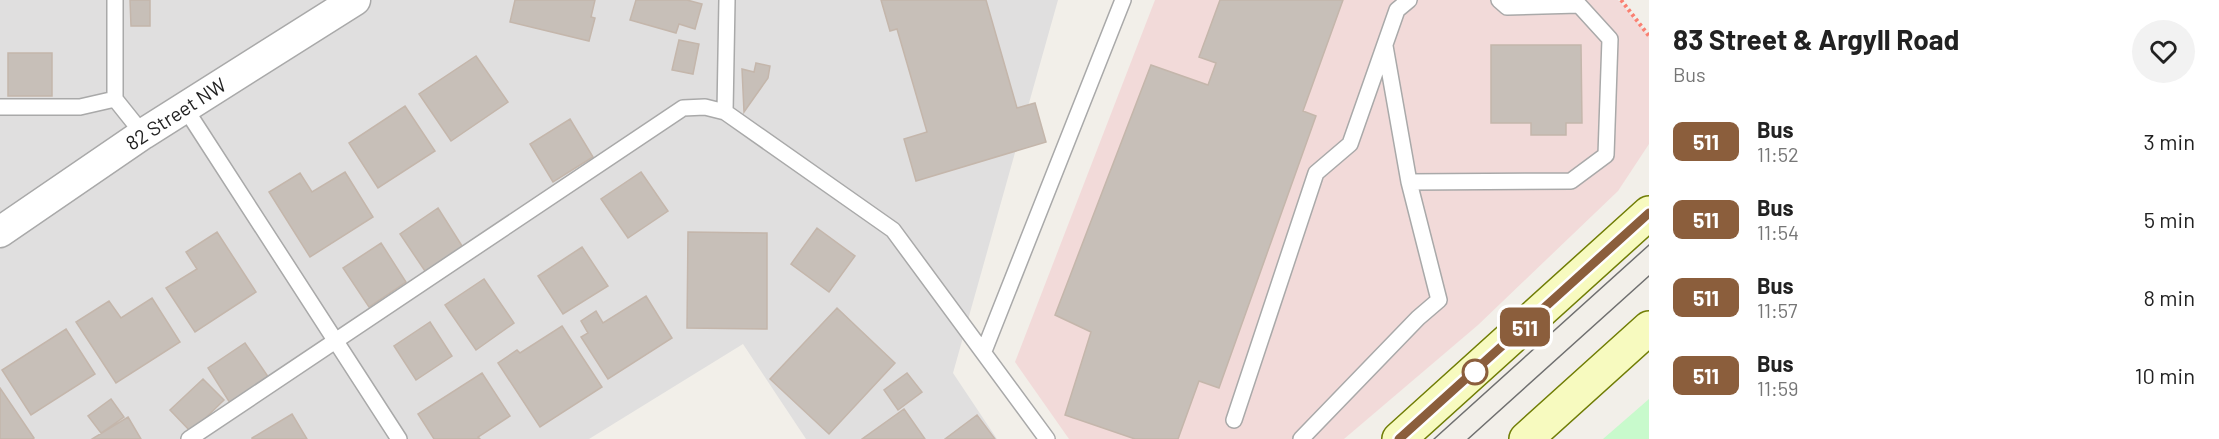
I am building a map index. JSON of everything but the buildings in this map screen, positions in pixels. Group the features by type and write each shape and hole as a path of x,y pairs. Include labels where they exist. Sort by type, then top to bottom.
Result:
{"main road":[{"path":"1399,439 1649,213"},
{"path":"1526,439 1649,328"}],"street":[{"name":"82 Street NW","path":"0,232 143,134 355,0"}],"lane":[{"path":"115,0 115,99 143,134"},
{"path":"725,112 726,0"},
{"path":"984,351 1123,0"},
{"path":"1234,420 1316,173 1350,144 1397,9 1409,0"},
{"path":"1409,182 1571,181 1606,155 1610,39 1579,5 1507,7 1499,0"},
{"path":"1301,439 1418,318 1439,300 1409,182 1385,44"},
{"path":"0,107 80,107 115,99"},
{"path":"189,439 683,108 705,106 725,112 892,230 984,351 1047,439"},
{"path":"184,108 399,439"}],"path":[{"path":"1621,0 1649,36"}],"shaded area":[{"path":"0,0 1058,0 953,373 997,439 806,439 743,344 589,439 0,439"},
{"path":"1155,0 1618,0 1649,36 1649,144 1618,191 1478,325 1344,439 1069,439 1015,362"}],"green space":[{"path":"1649,399 1649,439 1603,439"}],"tram line":[{"path":"1434,439 1649,245"},
{"path":"1468,439 1649,276"}],"bus line":[{"name":"511","path":"1399,439 1510,342 1649,213"}]}
